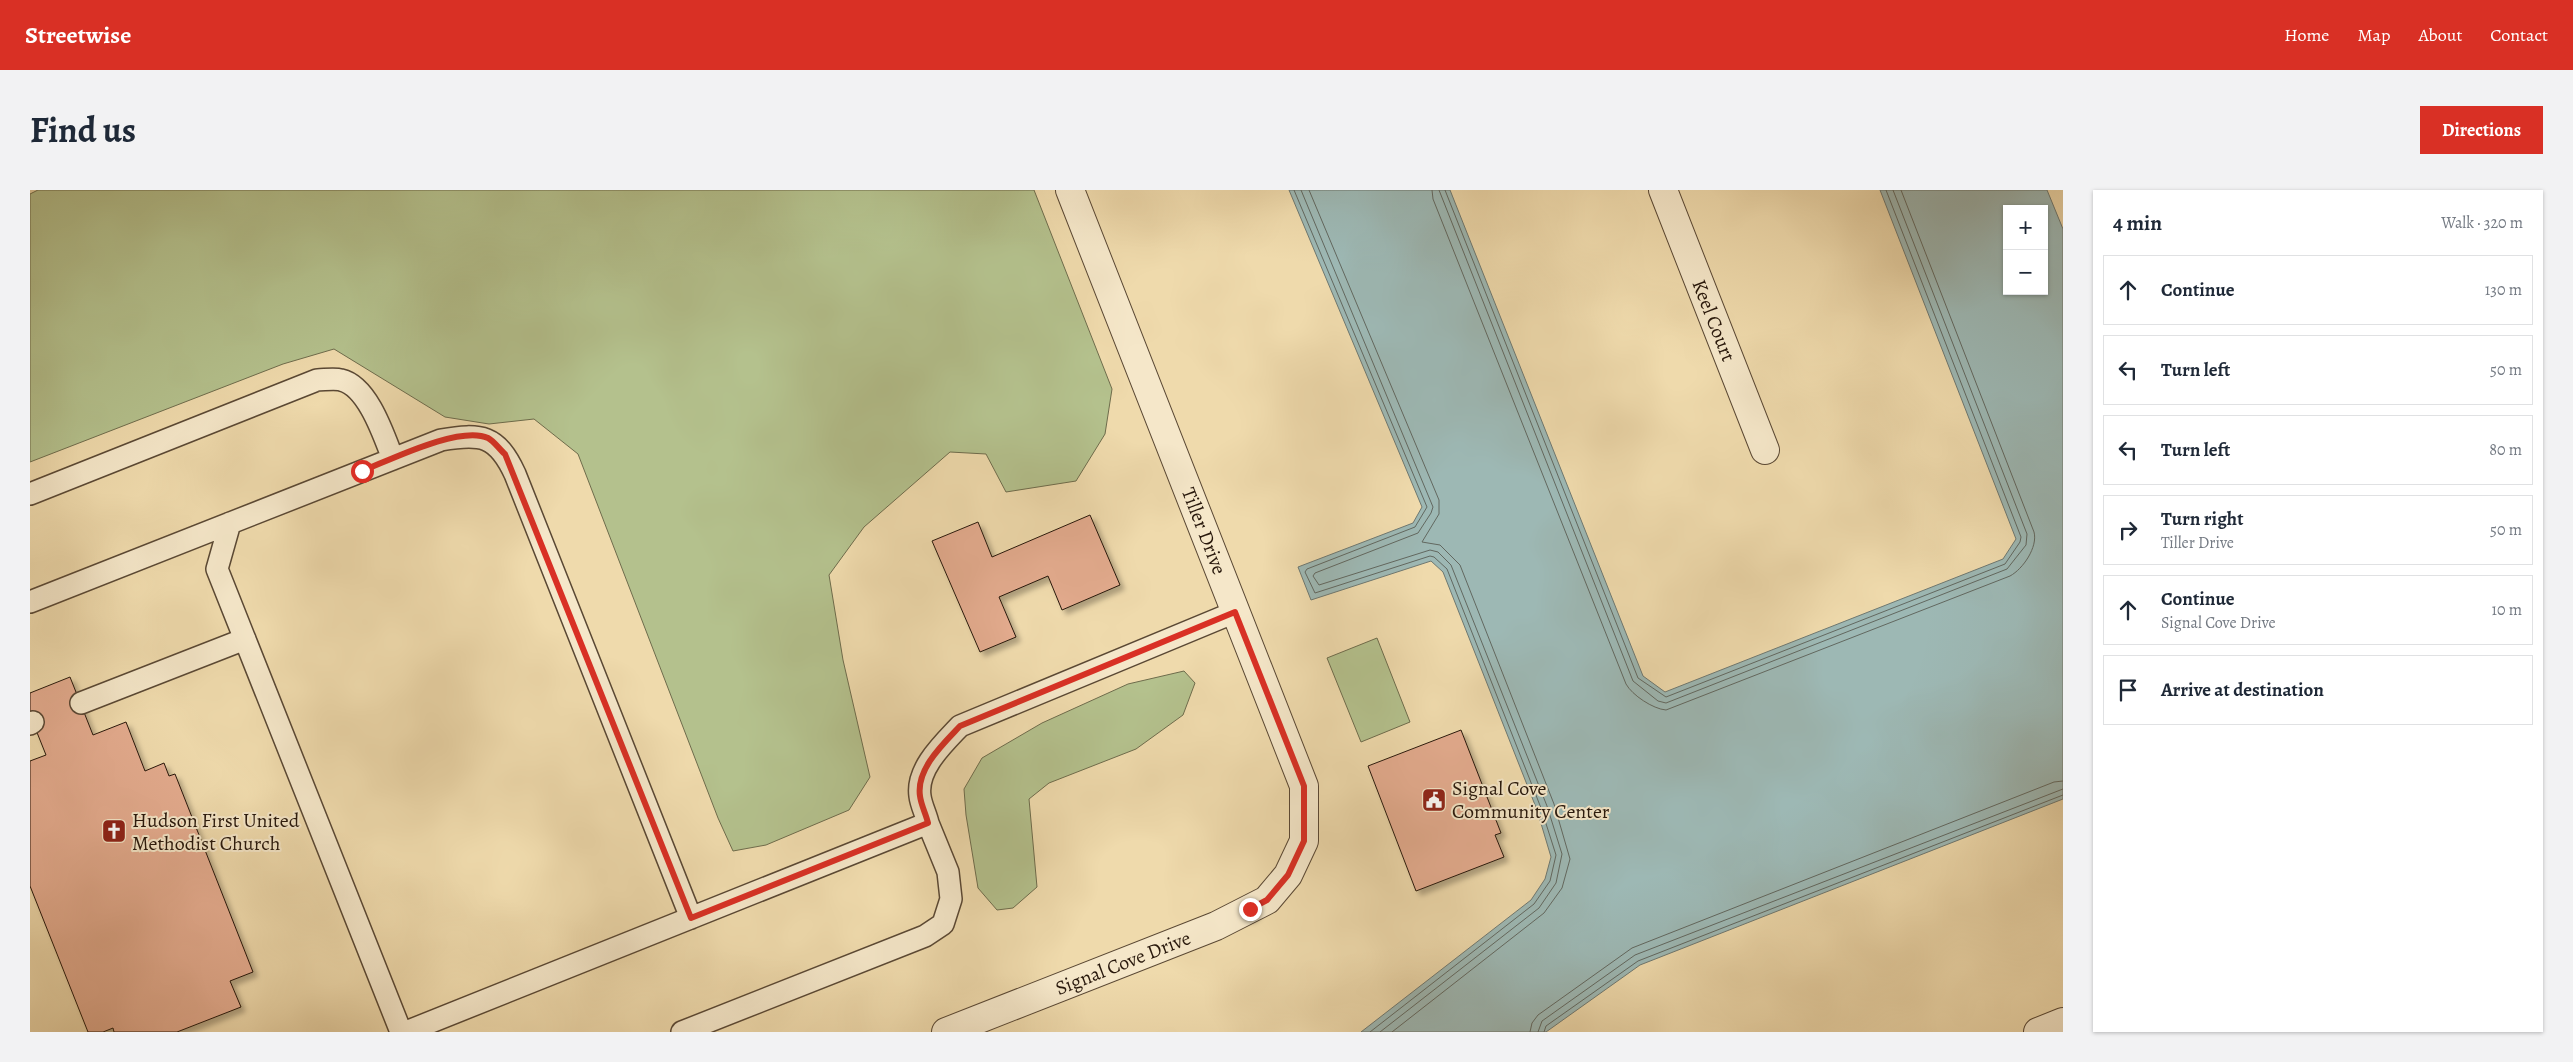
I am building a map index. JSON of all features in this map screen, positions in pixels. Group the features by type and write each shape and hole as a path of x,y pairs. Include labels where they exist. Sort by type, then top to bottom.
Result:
{"street":[{"name":"Tiller Drive","path":"1070,190 1304,786 1304,841 1288,875"},
{"name":"Keel Court","path":"1663,190 1765,450"},
{"name":"Signal Cove Drive","path":"946,1032 1216,926 1267,900 1288,875"},
{"path":"2038,1032 2063,1022"}],"lane":[{"path":"30,494 317,380 342,380 360,393 373,410 393,459"},
{"path":"30,602 441,440 467,435 488,438 505,454 691,918"},
{"path":"230,523 217,569 401,1032"},
{"path":"682,1032 925,936 942,924 951,899 948,872 928,823 920,795 922,776 937,751 960,726 1235,612"},
{"path":"81,703 244,639"},
{"path":"406,1032 928,823"}],"green space":[{"path":"38,190 1034,190 1112,389 1105,434 1076,481 1006,492 986,454 950,452 864,527 829,575 843,660 870,777 849,810 766,845 733,851 718,818 578,454 534,419 489,424 445,417 334,349 283,364 30,462 30,194"},
{"path":"1377,638 1410,722 1361,742 1327,658"},
{"path":"1184,671 1195,683 1183,715 1136,749 1049,783 1029,799 1037,887 1013,908 997,910 978,888 966,815 964,789 982,758 1042,723 1128,684"}],"water":[{"path":"1289,190 1450,190 1643,676 1665,692 2003,559 2016,539 1880,190 2047,190 2063,229 2063,799 1640,965 1546,1032 1361,1032 1531,900 1545,879 1551,857 1537,810 1443,572 1431,561 1311,600 1298,567 1413,523 1422,507"}],"building":[{"path":"1090,515 1120,585 1062,610 1048,576 999,597 1016,637 980,652 932,541 978,522 992,557"},
{"name":"Hudson First United Methodist Church","path":"70,677 93,735 126,722 145,771 164,763 169,776 175,774 253,972 230,981 241,1007 177,1032 114,1032 113,1028 103,1032 88,1032 30,886 30,761 46,755 30,715 30,693"},
{"name":"Signal Cove Community Center","path":"1461,730 1501,833 1495,835 1504,857 1416,891 1368,766"}],"place":[{"name":"Signal Cove Community Center","path":"1434,800"},
{"name":"Hudson First United Methodist Church","path":"114,831"}],"route":[{"path":"362,471 441,440 467,435 488,438 505,454 691,918 928,823 920,795 922,776 937,751 960,726 1235,612 1304,786 1304,841 1288,875 1267,900 1250,909"}]}
